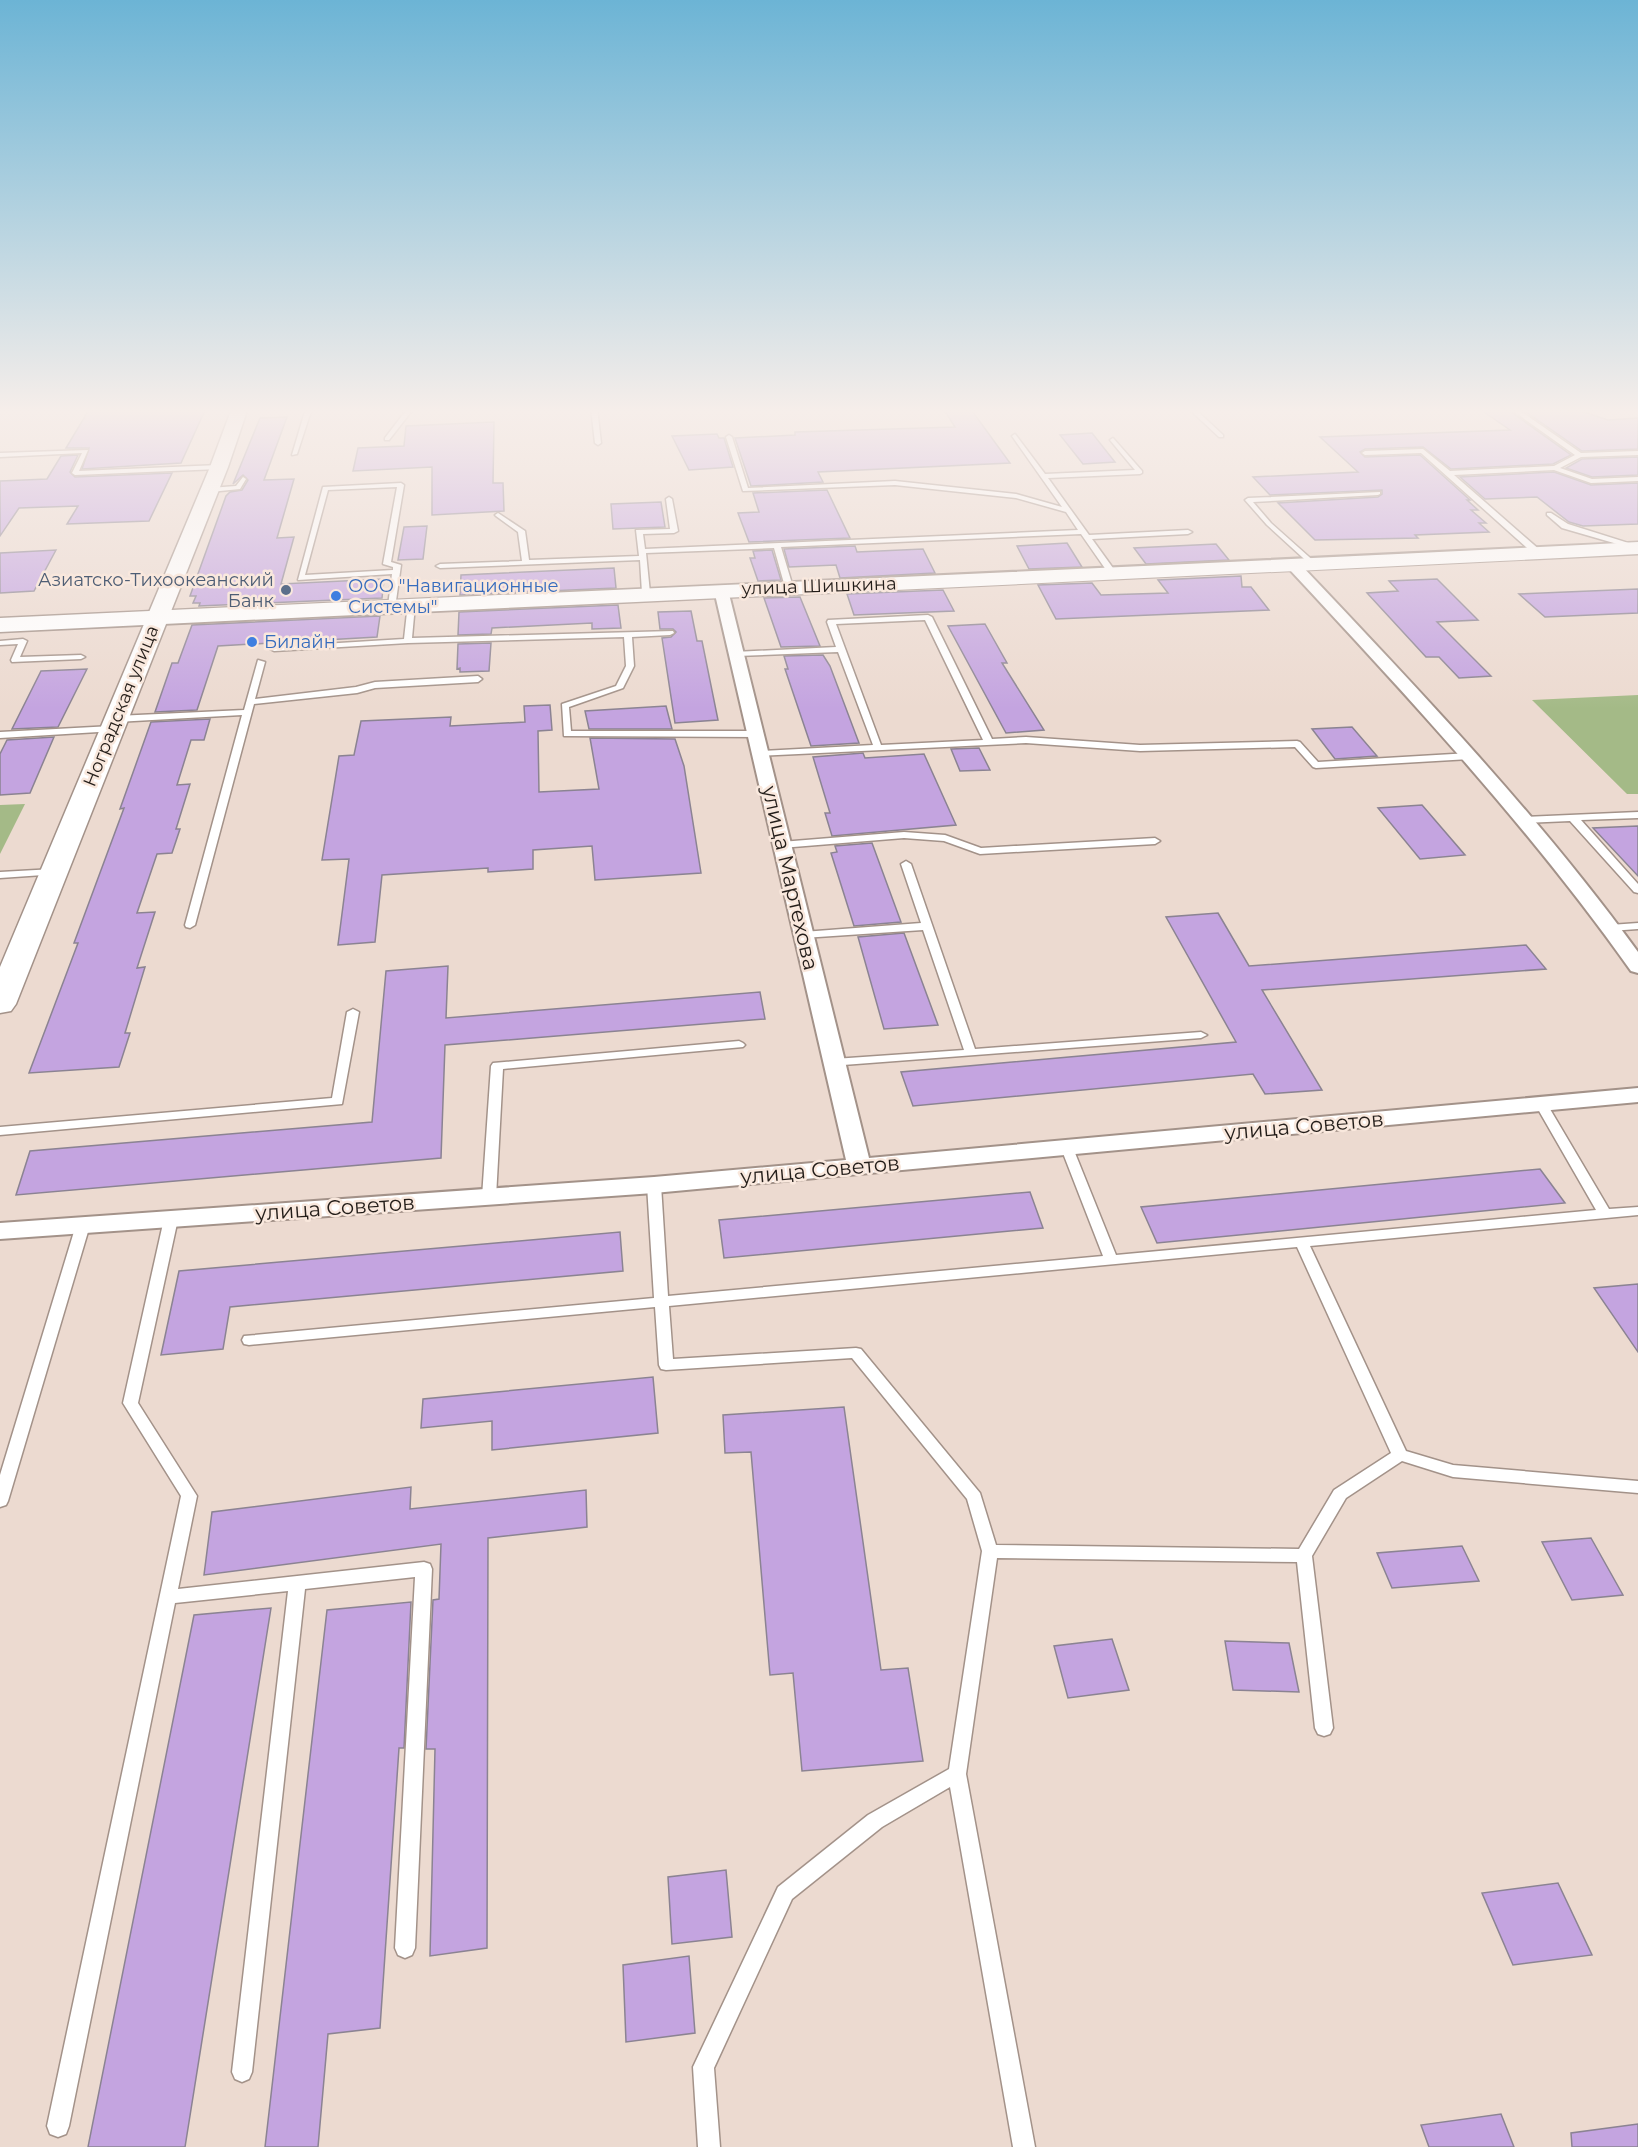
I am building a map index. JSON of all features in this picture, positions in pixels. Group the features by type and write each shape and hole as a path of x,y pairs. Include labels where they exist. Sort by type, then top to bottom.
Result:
{"main road":[{"name":"Ноградская улица","path":"0,1004 202,508"},
{"name":"улица Шишкина","path":"0,625 645,593 1114,575 1638,548"}],"street":[{"path":"1304,566 1524,820 1638,967"},
{"name":"улица Мартехова","path":"721,590 762,753 781,845 859,1166"},
{"name":"улица Советов","path":"0,1231 654,1185 1638,1095"}],"lane":[{"path":"320,508 301,578 395,572"},
{"path":"397,508 387,564 397,565 395,572 408,641"},
{"path":"645,593 639,532 674,531 670,508"},
{"path":"1059,508 1069,511"},
{"path":"1067,508 1114,575"},
{"path":"1255,508 1304,566"},
{"path":"1488,508 1538,553"},
{"path":"1549,514 1564,526 1638,548"},
{"path":"498,515 521,531 526,562"},
{"path":"440,566 777,546 1188,532"},
{"path":"777,546 789,587"},
{"path":"878,748 831,622 928,617 989,742"},
{"path":"274,649 408,641 628,637 670,633"},
{"path":"628,637 630,666 618,688 565,706 567,734 757,734"},
{"path":"0,643 24,642 15,660 81,657"},
{"path":"737,654 841,648"},
{"path":"190,925 261,662"},
{"path":"0,735 114,724 248,707 357,690 375,685 478,679"},
{"path":"762,753 1026,740 1140,748 1297,744 1316,765 1470,756"},
{"path":"1524,820 1638,814"},
{"path":"1573,818 1638,890"},
{"path":"781,845 904,835 945,838 980,850 1155,841"},
{"path":"906,864 971,1053"},
{"path":"0,875 54,872"},
{"path":"803,935 928,926"},
{"path":"1610,928 1638,926"},
{"path":"0,1131 338,1101 353,1012"},
{"path":"834,1063 1201,1035"},
{"path":"489,1197 497,1066 739,1045"},
{"path":"1541,1104 1605,1214"},
{"path":"1067,1148 1111,1260"},
{"path":"654,1185 666,1365 856,1353 974,1497 990,1551 957,1774 1024,2147"},
{"path":"249,1340 1638,1211"},
{"path":"58,2126 189,1496 130,1403 171,1220"},
{"path":"0,1501 83,1226"},
{"path":"1302,1242 1400,1455 1454,1471 1638,1487"},
{"path":"1324,1728 1304,1556 1340,1494 1400,1455"},
{"path":"990,1551 1304,1556"},
{"path":"168,1597 424,1569 405,1948"},
{"path":"242,2072 297,1583"},
{"path":"709,2147 703,2067 784,1893 874,1821 957,1774"}],"green space":[{"path":"1638,695 1638,794 1627,794 1532,700"},
{"path":"25,804 0,854 0,805"}],"building":[{"path":"0,508 19,508 0,536"},
{"path":"77,508 155,508 149,521 67,524"},
{"path":"222,508 286,508 277,538 294,537 281,584 384,579 382,598 199,606 200,603 193,603 196,596 190,596"},
{"path":"432,508 504,508 504,511 432,515"},
{"path":"611,508 662,508 665,527 613,529"},
{"path":"758,508 836,508 850,538 749,542 738,513 759,512"},
{"path":"1283,508 1476,508 1478,510 1471,510 1486,523 1479,523 1489,532 1415,535 1418,538 1315,540"},
{"path":"1551,508 1638,508 1638,524 1583,526 1569,522"},
{"path":"427,526 423,559 398,560 404,527"},
{"path":"1067,543 1082,567 1029,569 1017,546"},
{"path":"1216,544 1229,560 1146,564 1134,548"},
{"path":"855,546 857,552 923,549 935,573 840,578 836,565 789,567 784,549"},
{"path":"56,550 34,591 0,593 0,553"},
{"path":"772,550 781,580 758,581 750,558 755,558 753,551"},
{"path":"614,568 616,588 460,595 461,575"},
{"path":"1241,576 1242,587 1251,587 1269,610 1056,619 1038,585 1092,583 1101,595 1168,593 1158,580"},
{"path":"1437,579 1478,620 1437,622 1491,676 1459,678 1439,657 1426,657 1367,593 1398,591 1389,581"},
{"path":"1638,589 1638,613 1545,617 1519,594"},
{"path":"943,590 954,611 854,615 847,594"},
{"path":"800,597 820,646 781,647 764,598"},
{"path":"618,605 621,628 592,629 592,623 492,628 491,634 458,635 459,612"},
{"path":"691,611 697,641 702,641 718,720 675,723 662,638 671,637 676,632 673,629 660,629 658,612"},
{"path":"380,616 377,637 218,646 197,710 155,712 172,663 178,663 192,625"},
{"path":"985,624 1007,663 1002,663 1044,730 1006,733 948,626"},
{"path":"491,643 489,671 460,672 460,668 457,669 458,644"},
{"path":"823,655 830,666 859,743 811,746 785,669 788,669 784,656"},
{"path":"87,669 58,727 12,729 41,671"},
{"path":"550,705 552,730 538,731 539,792 599,789 590,738 675,739 684,766 701,873 595,880 592,846 533,850 533,869 488,872 488,868 382,875 375,942 338,945 349,859 322,860 339,756 354,755 361,721 451,717 450,726 525,722 524,706"},
{"path":"666,706 672,729 589,729 585,711"},
{"path":"210,719 204,740 191,740 177,785 190,784 176,829 180,829 172,853 157,854 137,913 155,912 137,968 145,967 125,1033 130,1033 119,1067 29,1073 78,943 74,943 124,808 120,809 151,722"},
{"path":"1352,727 1377,756 1335,759 1312,729"},
{"path":"54,737 30,793 0,795 0,754 7,740"},
{"path":"979,748 990,770 960,771 951,749"},
{"path":"863,753 865,758 924,754 956,825 832,836 825,813 830,813 813,757"},
{"path":"1422,805 1465,855 1420,859 1378,808"},
{"path":"1638,826 1638,876 1593,828"},
{"path":"872,843 901,922 854,926 831,853 837,852 835,846"},
{"path":"1218,913 1249,966 1526,945 1546,969 1262,990 1322,1090 1265,1094 1253,1074 913,1106 901,1072 1236,1042 1166,917"},
{"path":"904,933 938,1025 884,1029 858,937"},
{"path":"448,966 446,1018 760,992 765,1019 445,1045 441,1158 16,1195 30,1151 372,1122 386,971"},
{"path":"1540,1169 1565,1203 1157,1243 1141,1207"},
{"path":"1030,1192 1043,1228 724,1258 719,1220"},
{"path":"620,1232 623,1271 230,1307 223,1349 161,1355 179,1271"},
{"path":"1638,1284 1638,1352 1594,1288"},
{"path":"653,1377 658,1433 492,1450 492,1421 421,1428 423,1399"},
{"path":"844,1407 881,1670 908,1668 923,1761 802,1771 793,1673 770,1675 751,1452 725,1453 723,1415"},
{"path":"411,1487 410,1509 586,1490 587,1527 488,1538 487,1948 430,1956 435,1749 426,1749 433,1600 439,1599 441,1544 204,1575 212,1512"},
{"path":"1591,1538 1623,1595 1572,1600 1542,1542"},
{"path":"1462,1546 1479,1581 1392,1588 1377,1553"},
{"path":"411,1602 404,1748 399,1748 380,2028 328,2034 318,2147 265,2147 327,1610"},
{"path":"271,1608 185,2147 88,2147 194,1615"},
{"path":"1112,1639 1129,1690 1068,1698 1054,1646"},
{"path":"1225,1641 1289,1643 1299,1692 1233,1690"},
{"path":"726,1870 732,1937 672,1944 668,1877"},
{"path":"1558,1883 1592,1955 1513,1965 1482,1893"},
{"path":"689,1956 695,2033 626,2042 623,1965"},
{"path":"1501,2114 1514,2147 1429,2147 1421,2125"},
{"path":"1638,2124 1638,2147 1572,2147 1571,2133"}],"place":[{"name":"Азиатско-Тихоокеанский Банк","path":"286,590"},
{"name":"ООО \"Навигационные Системы\"","path":"336,596"},
{"name":"Билайн","path":"252,642"}]}
